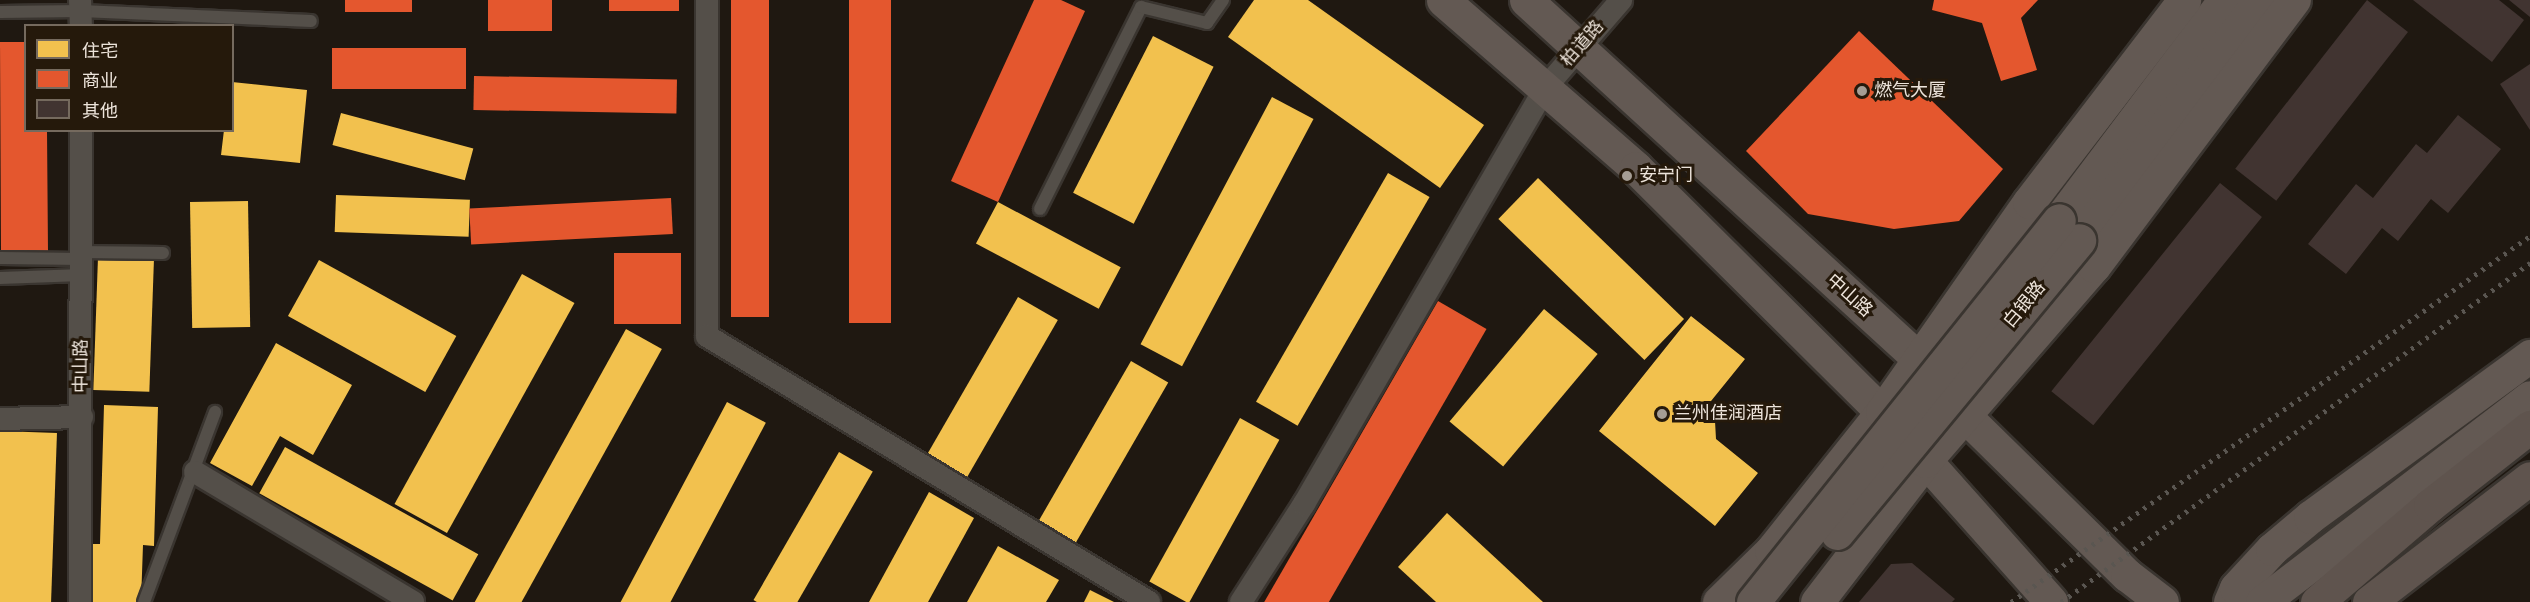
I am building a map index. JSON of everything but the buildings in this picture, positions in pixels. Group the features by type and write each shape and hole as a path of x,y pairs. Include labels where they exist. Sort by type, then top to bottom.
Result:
{"highway":[{"path":"2317,602 2430,504 2530,427"},
{"path":"2369,602 2530,477"}],"main road":[{"path":"1443,0 1546,87 1636,168 1882,412 2051,602"},
{"name":"中山路","path":"1526,0 1551,20 1578,51 1919,359 1965,416 2127,575 2162,602"},
{"path":"1719,602 1771,551 1882,412 2029,202 2184,0"},
{"name":"白银路","path":"1752,602 2059,220 2224,0"},
{"name":"白银路","path":"1780,602 2079,240 2260,0"},
{"path":"1816,602 1925,461 2094,266 2294,0"},
{"path":"2230,602 2236,588 2272,549 2310,517 2530,356"},
{"path":"2262,602 2530,397"}],"street":[{"path":"707,0 707,336 1149,602"},
{"name":"柏道路","path":"1240,602 1304,504 1546,87 1621,0"},
{"name":"中山路","path":"80,602 81,132"},
{"path":"0,419 82,417"},
{"path":"195,472 413,602"}],"lane":[{"path":"1040,209 1141,7 1207,23 1223,0"},
{"path":"0,12 80,12 311,21"},
{"path":"0,278 81,262 163,253"},
{"path":"0,258 81,262"},
{"path":"144,602 195,472 215,412"}],"railway":[{"path":"2011,602 2530,236"},
{"path":"2061,602 2530,263"}],"place":[{"name":"燃气大厦","path":"1862,91"},
{"name":"安宁门","path":"1627,176"},
{"name":"兰州佳润酒店","path":"1662,414"}]}
